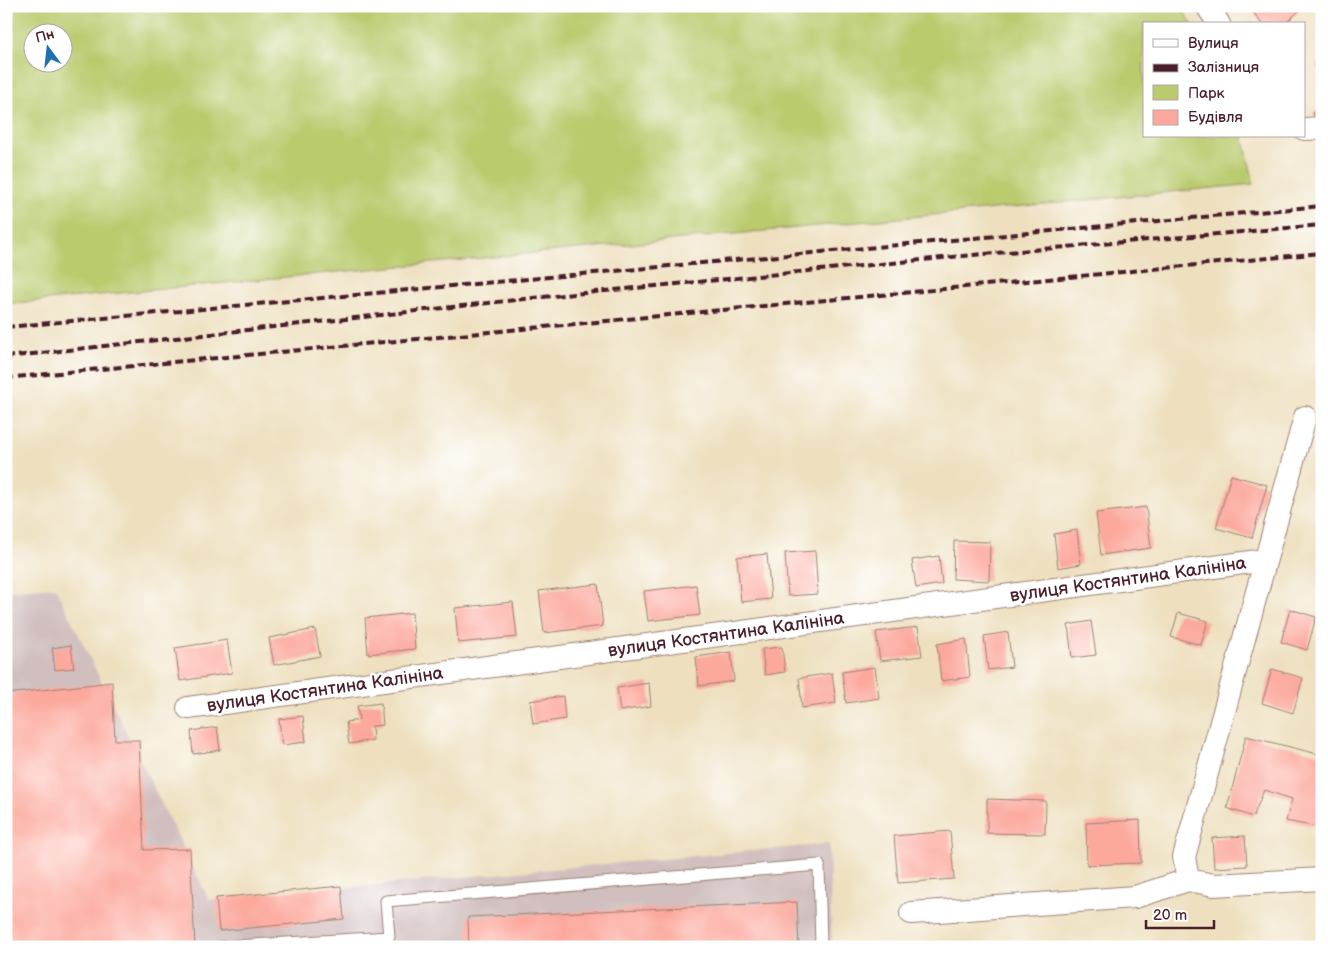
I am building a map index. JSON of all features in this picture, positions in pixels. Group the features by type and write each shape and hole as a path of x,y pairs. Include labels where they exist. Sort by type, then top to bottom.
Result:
{"street":[{"path":"1207,6 1218,22"},
{"name":"вулиця Костянтина Калініна","path":"1188,880 1184,857 1305,417"},
{"name":"вулиця Костянтина Калініна","path":"188,708 1265,560"},
{"path":"911,913 1135,897 1188,880 1214,885 1322,879"}],"lane":[{"path":"220,947 389,937 386,901 819,865 821,947"}],"shaded area":[{"path":"55,587 209,900 829,844 832,947 6,947 6,591"}],"green space":[{"path":"6,6 1180,6 1191,22 1143,22 1143,138 1243,138 1254,184 6,304"}],"building":[{"path":"1252,6 1305,6 1286,22 1260,22 1250,8"},
{"path":"1322,60 1322,75 1315,65"},
{"path":"1322,105 1322,126 1312,113"},
{"path":"1231,475 1267,485 1252,538 1216,528"},
{"path":"1146,507 1151,548 1101,555 1096,513"},
{"path":"1077,530 1081,564 1058,568 1054,534"},
{"path":"954,541 990,542 989,581 953,579"},
{"path":"815,551 818,594 788,596 785,553"},
{"path":"767,554 771,599 741,602 737,557"},
{"path":"939,556 942,584 916,588 912,560"},
{"path":"598,584 603,626 544,633 539,591"},
{"path":"696,585 700,615 648,621 644,591"},
{"path":"513,602 517,637 458,643 455,608"},
{"path":"1290,609 1316,617 1307,650 1281,642"},
{"path":"412,613 415,649 368,654 365,618"},
{"path":"1178,613 1208,621 1201,645 1171,637"},
{"path":"1091,621 1096,655 1072,658 1068,625"},
{"path":"918,627 922,656 880,661 876,632"},
{"path":"315,629 320,656 274,665 269,638"},
{"path":"1008,632 1012,667 988,670 984,636"},
{"path":"966,639 970,677 941,681 937,644"},
{"path":"227,640 232,673 180,681 175,648"},
{"path":"71,645 74,668 55,670 52,648"},
{"path":"782,647 785,672 765,675 762,649"},
{"path":"731,652 734,681 699,686 696,657"},
{"path":"875,667 879,698 846,703 842,672"},
{"path":"1272,669 1303,678 1293,713 1262,703"},
{"path":"832,673 836,703 802,708 799,678"},
{"path":"112,682 115,740 139,740 144,850 190,849 195,947 6,947 6,694"},
{"path":"649,683 651,706 620,711 617,688"},
{"path":"563,696 565,719 533,724 530,701"},
{"path":"381,703 383,725 372,726 373,740 349,744 346,722 359,720 357,706"},
{"path":"303,716 306,742 282,745 279,719"},
{"path":"217,727 220,750 193,754 191,731"},
{"path":"1246,736 1322,755 1322,828 1286,821 1292,799 1264,790 1253,817 1227,808"},
{"path":"987,799 1046,801 1045,834 987,833"},
{"path":"1140,820 1141,863 1087,865 1086,823"},
{"path":"950,831 954,879 898,883 894,836"},
{"path":"1245,836 1247,866 1214,868 1212,838"},
{"path":"341,886 344,919 219,931 216,898"},
{"path":"797,902 799,947 469,947 468,917"}],"railway":[{"path":"6,327 1322,206"},
{"path":"6,357 533,298 973,255 1322,225"},
{"path":"6,378 1322,253"}]}
